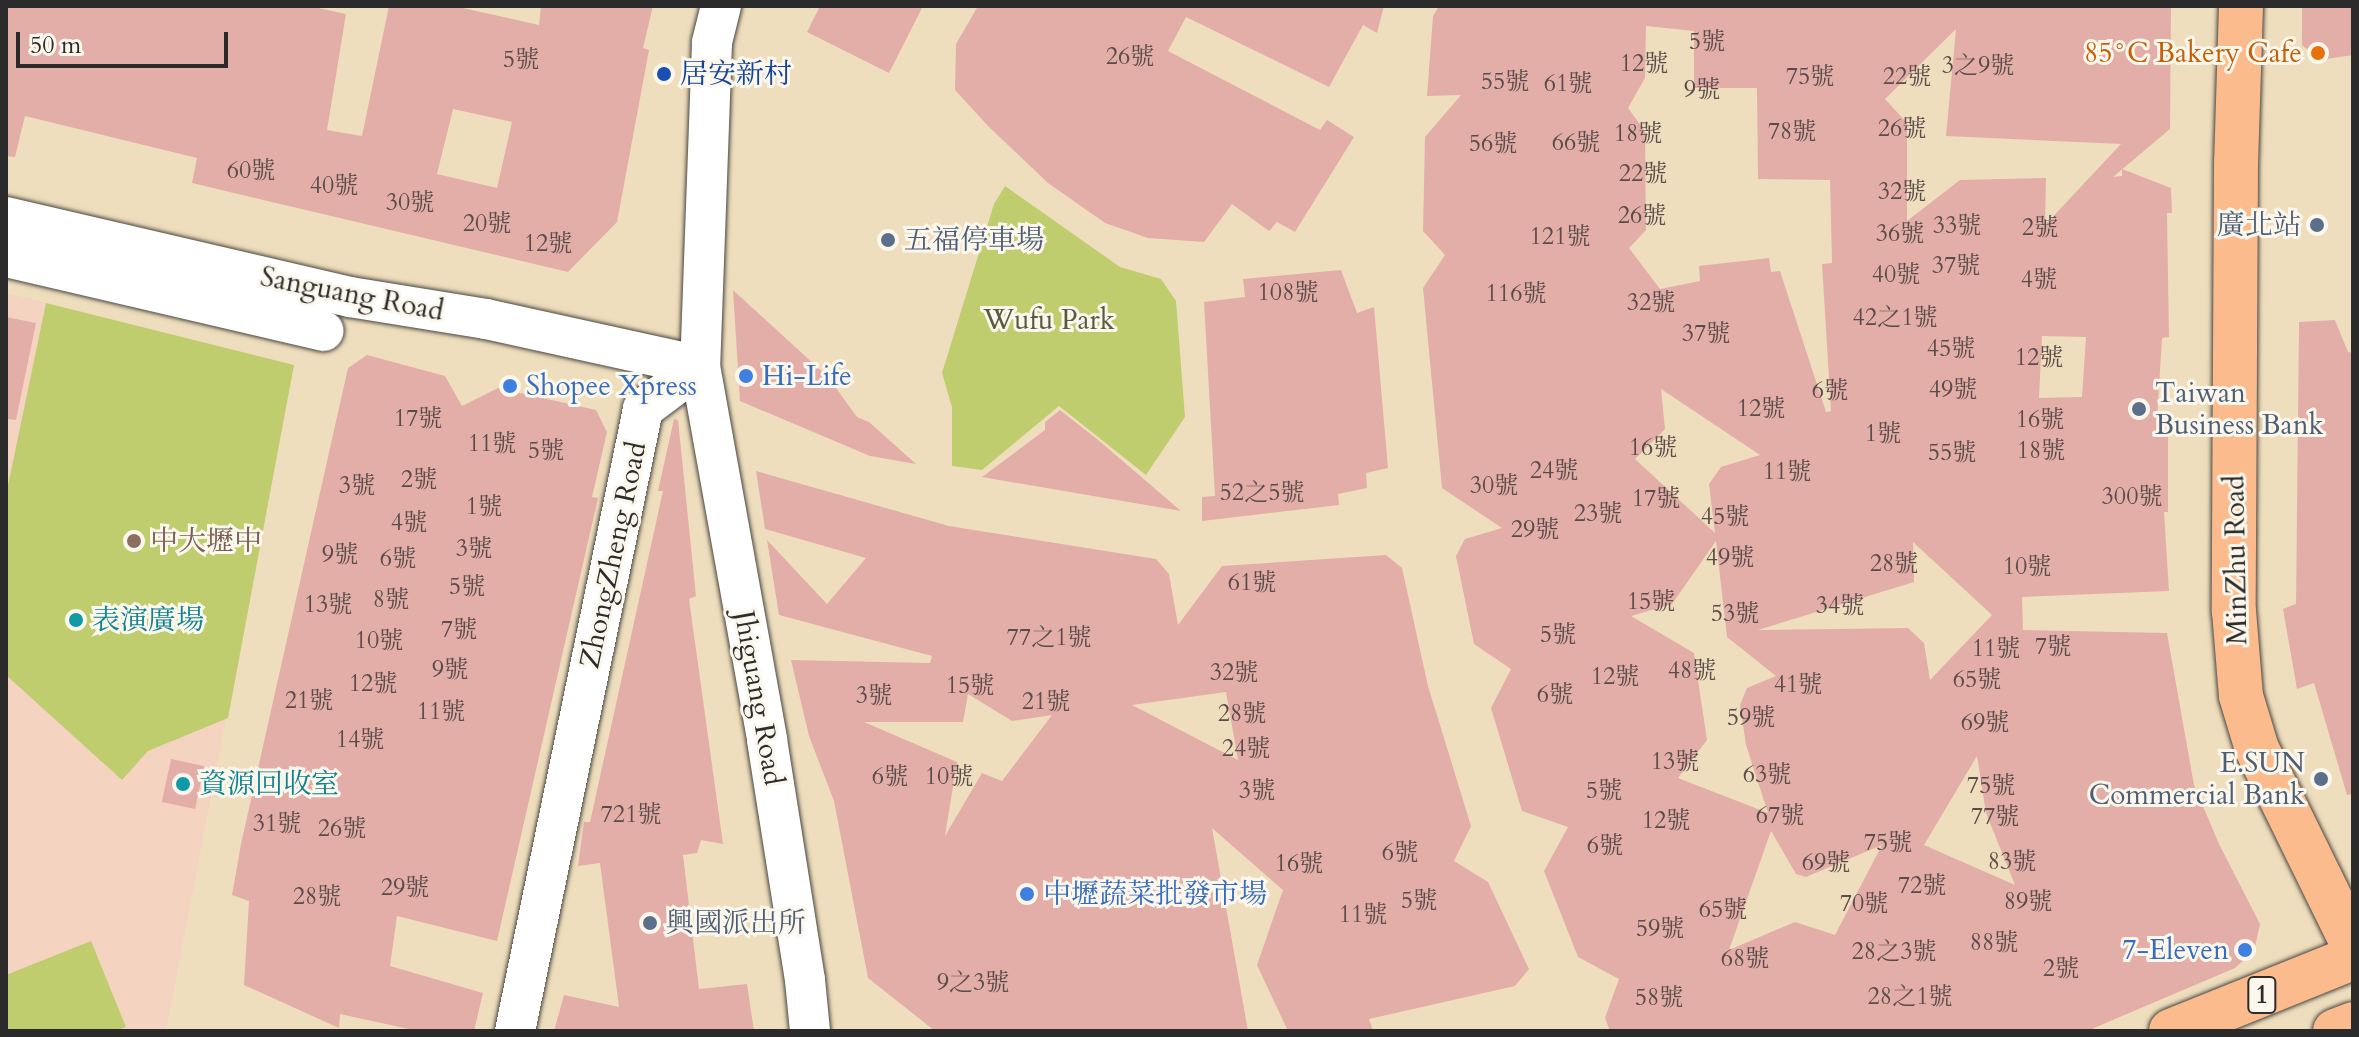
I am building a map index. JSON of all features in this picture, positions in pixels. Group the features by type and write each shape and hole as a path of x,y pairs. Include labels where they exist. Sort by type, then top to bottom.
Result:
{"main road":[{"name":"MinZhu Road","path":"2241,6 2236,163 2234,611 2241,696 2257,749 2353,945"},
{"name":"1","path":"2171,1031 2353,958"},
{"path":"2335,1031 2353,1024"}],"street":[{"path":"700,366 712,43 721,6"},
{"name":"Sanguang Road","path":"6,217 350,297 486,319 700,366"},
{"path":"6,257 323,331"},
{"name":"ZhongZheng Road","path":"515,1031 643,409 700,366"},
{"name":"Jhiguang Road","path":"700,366 767,740 805,980 810,1031"}],"shaded area":[{"name":"中大壢中","path":"6,293 294,365 166,1031 6,1031"}],"green space":[{"name":"Wufu Park","path":"1005,186 1120,267 1161,279 1176,301 1185,417 1146,475 1059,406 982,470 952,466 952,407 942,373 994,204"},
{"name":"中大壢中","path":"46,303 294,365 228,718 148,751 122,780 6,675 6,495"},
{"path":"91,941 126,1027 115,1031 6,1031 6,975"}],"building":[{"path":"6,6 309,6 346,14 327,130 362,136 389,6 454,6 539,25 541,6 653,6 643,48 649,50 617,222 568,272 192,183 197,158 25,116 15,157 6,156","holes":["453,109 512,122 497,188 437,174"]},
{"path":"820,6 923,6 889,73 807,32"},
{"path":"978,6 1384,6 1377,33 1363,25 1329,87 1186,17 1168,51 1320,130 1327,120 1354,137 1295,232 1277,222 1269,231 1232,204 1204,242 1148,238 1105,223 1048,183 988,126 955,90 956,44"},
{"path":"1439,6 2171,6 2170,129 2122,169 2171,188 2172,213 2167,213 2169,337 2162,338 2156,436 2168,436 2168,512 2164,512 2169,591 2022,597 2023,630 2167,633 2194,785 2219,844 2260,924 2254,951 2235,968 2087,1031 1610,1031 1605,1018 1619,979 1578,957 1544,871 1568,827 1522,811 1491,708 1511,669 1474,644 1456,556 1465,539 1502,528 1442,488 1423,288 1445,255 1423,231 1425,137 1461,95 1427,96 1433,16","holes":["1646,26 1694,31 1694,88 1757,88 1758,179 1830,180 1832,263 1822,264 1831,411 1826,412 1780,271 1771,272 1769,258 1699,266 1700,281 1660,289 1629,248 1646,230 1645,131 1628,108 1645,78","1956,29 1946,136 2121,144 2045,225 2046,178 1960,180 1907,221 1907,123 1885,99","2042,336 2086,337 2082,397 2039,398","1661,389 1760,455 1721,467 1709,484 1715,533 1635,459 1665,429","1716,541 1727,637 1776,676 1747,688 1740,705 1746,745 1768,813 1678,778 1707,740 1694,653 1631,616 1672,604","1913,542 1992,615 1930,680 1924,643 1908,628 1758,630 1914,582","1977,756 1986,813 2015,885 1924,845","1771,831 1796,874 1806,877 1882,845 1835,935 1795,922 1729,950"]},
{"path":"2302,6 2353,6 2353,55 2320,60 2302,45"},
{"path":"1341,270 1357,313 1374,307 1388,468 1366,473 1367,488 1338,494 1339,505 1202,521 1202,497 1215,496 1204,302 1245,297 1243,279"},
{"path":"733,290 828,377 857,417 869,422 916,464 870,456 740,401"},
{"path":"6,317 36,323 16,420 6,419"},
{"path":"2335,320 2348,352 2353,353 2353,794 2347,795 2314,683 2297,689 2283,609 2296,604 2299,322"},
{"path":"367,355 445,376 462,406 498,388 596,410 607,432 592,497 598,498 497,941 397,916 390,966 483,993 474,1031 418,1031 340,1014 339,1028 244,985 249,901 232,895 241,844 348,368"},
{"path":"1060,410 1181,511 982,477 1045,430 1045,422"},
{"path":"674,419 678,420 696,596 689,599 723,844 701,840 697,853 683,855 699,989 747,984 754,1031 554,1031 564,995 619,1007 600,863 578,866 584,822 590,822 663,491 658,491"},
{"path":"756,471 949,526 1156,559 1169,574 1178,625 1222,566 1386,555 1402,568 1428,686 1471,826 1454,861 1488,882 1529,969 1515,986 1369,1019 1373,1031 1288,1031 1257,965 1283,890 1212,828 1248,1031 935,1031 868,978 834,801 809,736 791,660 930,663 932,656 779,615 767,540 827,604 866,558 765,529","holes":["1226,692 1238,760 1132,705","968,694 1012,721 1052,715 1002,781 982,773 945,836 957,762 864,722 963,722"]},
{"name":"資源回收室","path":"171,759 204,766 195,809 162,802"}],"place":[{"name":"85°C Bakery Cafe","path":"2318,53"},
{"name":"居安新村","path":"664,74"},
{"name":"廣北站","path":"2317,225"},
{"name":"五福停車場","path":"888,240"},
{"name":"Hi-Life","path":"746,376"},
{"name":"Shopee Xpress","path":"510,386"},
{"name":"Taiwan Business Bank","path":"2139,409"},
{"name":"中大壢中","path":"134,541"},
{"name":"表演廣場","path":"76,620"},
{"name":"E.SUN Commercial Bank","path":"2321,779"},
{"name":"資源回收室","path":"183,784"},
{"name":"中壢蔬菜批發市場","path":"1027,894"},
{"name":"興國派出所","path":"650,923"},
{"name":"7-Eleven","path":"2245,950"}]}
